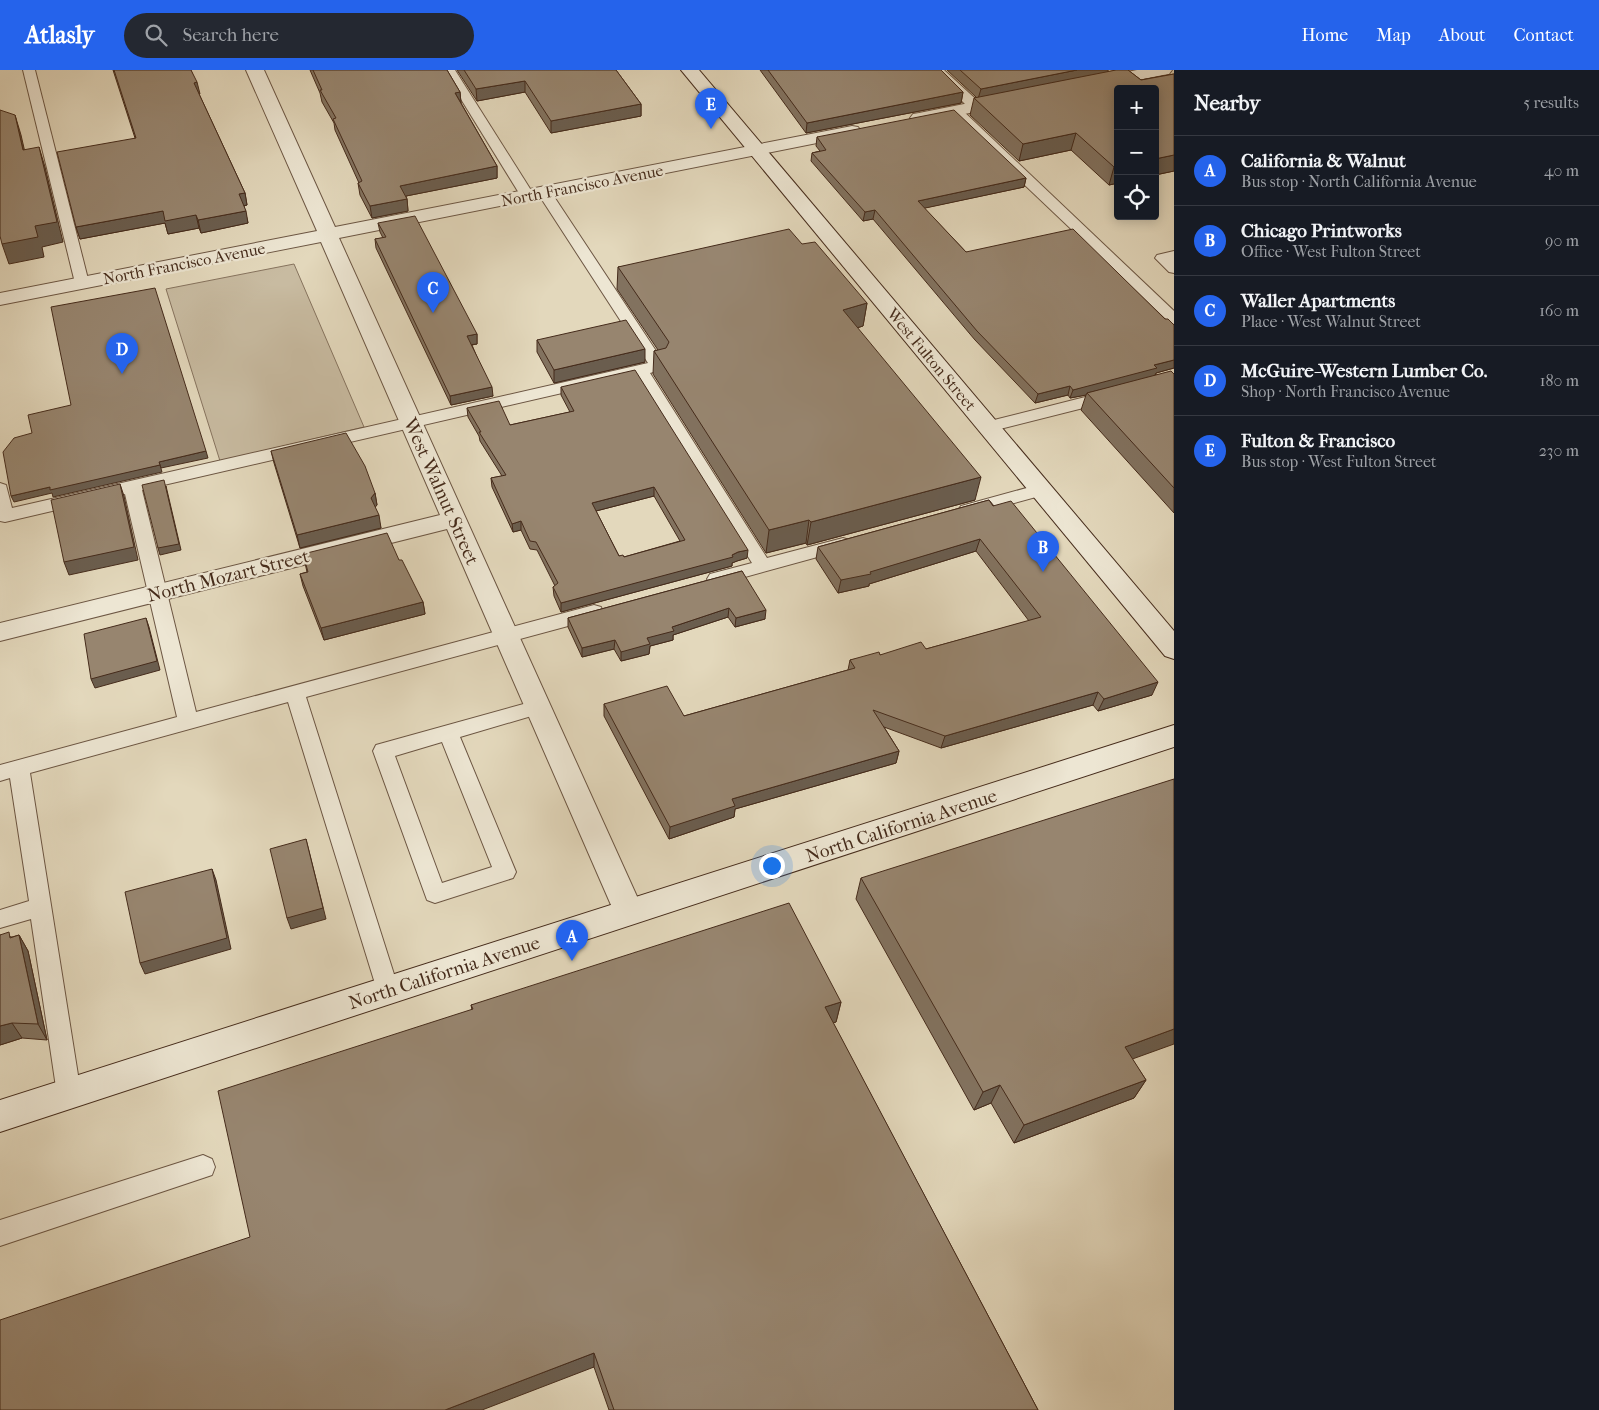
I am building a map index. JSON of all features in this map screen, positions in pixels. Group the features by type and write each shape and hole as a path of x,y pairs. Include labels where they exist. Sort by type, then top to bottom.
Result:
{"street":[{"name":"West Walnut Street","path":"255,70 629,912"},
{"name":"West Fulton Street","path":"690,70 1174,649"},
{"path":"1083,86 1163,70"},
{"path":"900,122 1024,97"},
{"name":"North Francisco Avenue","path":"0,299 872,127"},
{"name":"North Mozart Street","path":"0,632 456,519"},
{"name":"North California Avenue","path":"0,1116 1174,736"}],"lane":[{"path":"30,70 82,283"},
{"path":"0,489 5,516 658,366 597,273 536,194 449,70"},
{"path":"937,70 976,107"},
{"path":"955,111 1174,319"},
{"path":"1174,255 1162,258 1174,269"},
{"path":"597,273 616,269"},
{"path":"640,370 763,566"},
{"path":"988,427 1126,392"},
{"path":"132,486 188,722"},
{"path":"949,515 1041,490"},
{"path":"696,584 856,541"},
{"path":"69,1094 40,907 9,770 609,608"},
{"path":"295,693 388,990"},
{"path":"448,732 505,872 435,894 383,751 448,732 538,707"},
{"path":"0,919 40,907"},
{"path":"0,1233 203,1167"}],"shaded area":[{"path":"294,264 364,427 220,461 166,289"}],"building":[{"path":"114,70 191,70 197,82 194,83 245,193 239,194 246,211 198,220 196,215 165,221 163,211 76,227 57,152 136,138"},
{"path":"313,70 447,70 460,92 455,93 497,166 400,186 407,199 370,206 358,183 362,181 333,119 336,118 320,90 322,90"},
{"path":"464,70 616,70 641,104 551,121 525,81 476,89"},
{"path":"768,70 941,70 963,92 807,123"},
{"path":"960,70 1077,70 981,89"},
{"path":"1116,70 1128,70 1141,80 1174,74 1174,155 1159,158 1159,85 1114,85 1114,167 1076,133 1023,144 974,98"},
{"path":"0,110 15,115 23,150 39,147 57,222 35,226 38,237 2,244 0,236"},
{"path":"954,110 1026,178 918,201 966,252 1073,229 1165,319 1168,319 1174,325 1174,360 1154,365 1157,368 1073,390 1070,386 1038,394 977,331 875,210 865,212 812,153 826,150 817,137"},
{"path":"415,216 477,334 467,336 492,387 450,396 375,239 386,237 378,223"},
{"path":"789,229 802,244 815,242 867,303 843,310 981,477 811,522 809,520 769,530 654,351 666,348 669,342 618,267"},
{"path":"155,288 206,451 159,462 160,465 50,490 50,487 11,496 3,452 14,438 32,433 28,415 71,405 51,307"},
{"path":"626,320 645,349 554,370 537,340"},
{"path":"635,370 748,550 738,552 732,555 733,557 561,603 553,587 558,583 536,542 530,541 521,521 512,524 491,478 506,475 479,432 481,432 467,408 499,401 510,425 574,411 561,387","holes":["654,487 685,540 624,557 623,555 619,556 592,503"]},
{"path":"1171,371 1174,374 1174,488 1087,393"},
{"path":"346,433 365,466 375,493 371,498 379,515 297,535 271,451"},
{"path":"164,480 179,544 158,548 142,485"},
{"path":"120,484 134,547 64,562 51,500"},
{"path":"989,500 993,506 1011,501 1158,682 1104,699 1098,692 945,736 873,710 899,751 732,799 735,806 670,827 604,704 667,686 684,716 855,668 850,660 879,652 880,655 921,642 926,649 1041,617 980,539 870,572 871,574 841,580 818,547"},
{"path":"387,533 399,560 402,560 423,602 321,628 300,574 308,572 303,554"},
{"path":"742,571 766,610 736,618 729,608 672,627 674,631 647,638 650,644 621,652 615,640 582,648 568,618"},
{"path":"146,618 157,661 91,679 84,634"},
{"path":"1174,779 1174,1029 1125,1047 1146,1080 1024,1125 1000,1085 983,1092 861,878"},
{"path":"306,839 323,908 287,918 270,849"},
{"path":"212,869 227,938 140,963 125,892"},
{"path":"789,903 841,1002 825,1007 1038,1410 614,1410 594,1353 445,1410 0,1410 0,1320 250,1237 218,1091 473,1009 471,1005"},
{"path":"9,932 10,938 19,935 38,1024 12,1023 0,1026 0,935"}],"place":[{"name":"Fulton & Francisco","path":"711,129"},
{"name":"Waller Apartments","path":"433,313"},
{"name":"McGuire-Western Lumber Co.","path":"122,374"},
{"name":"Chicago Printworks","path":"1043,572"},
{"name":"California & Walnut","path":"572,961"}]}
